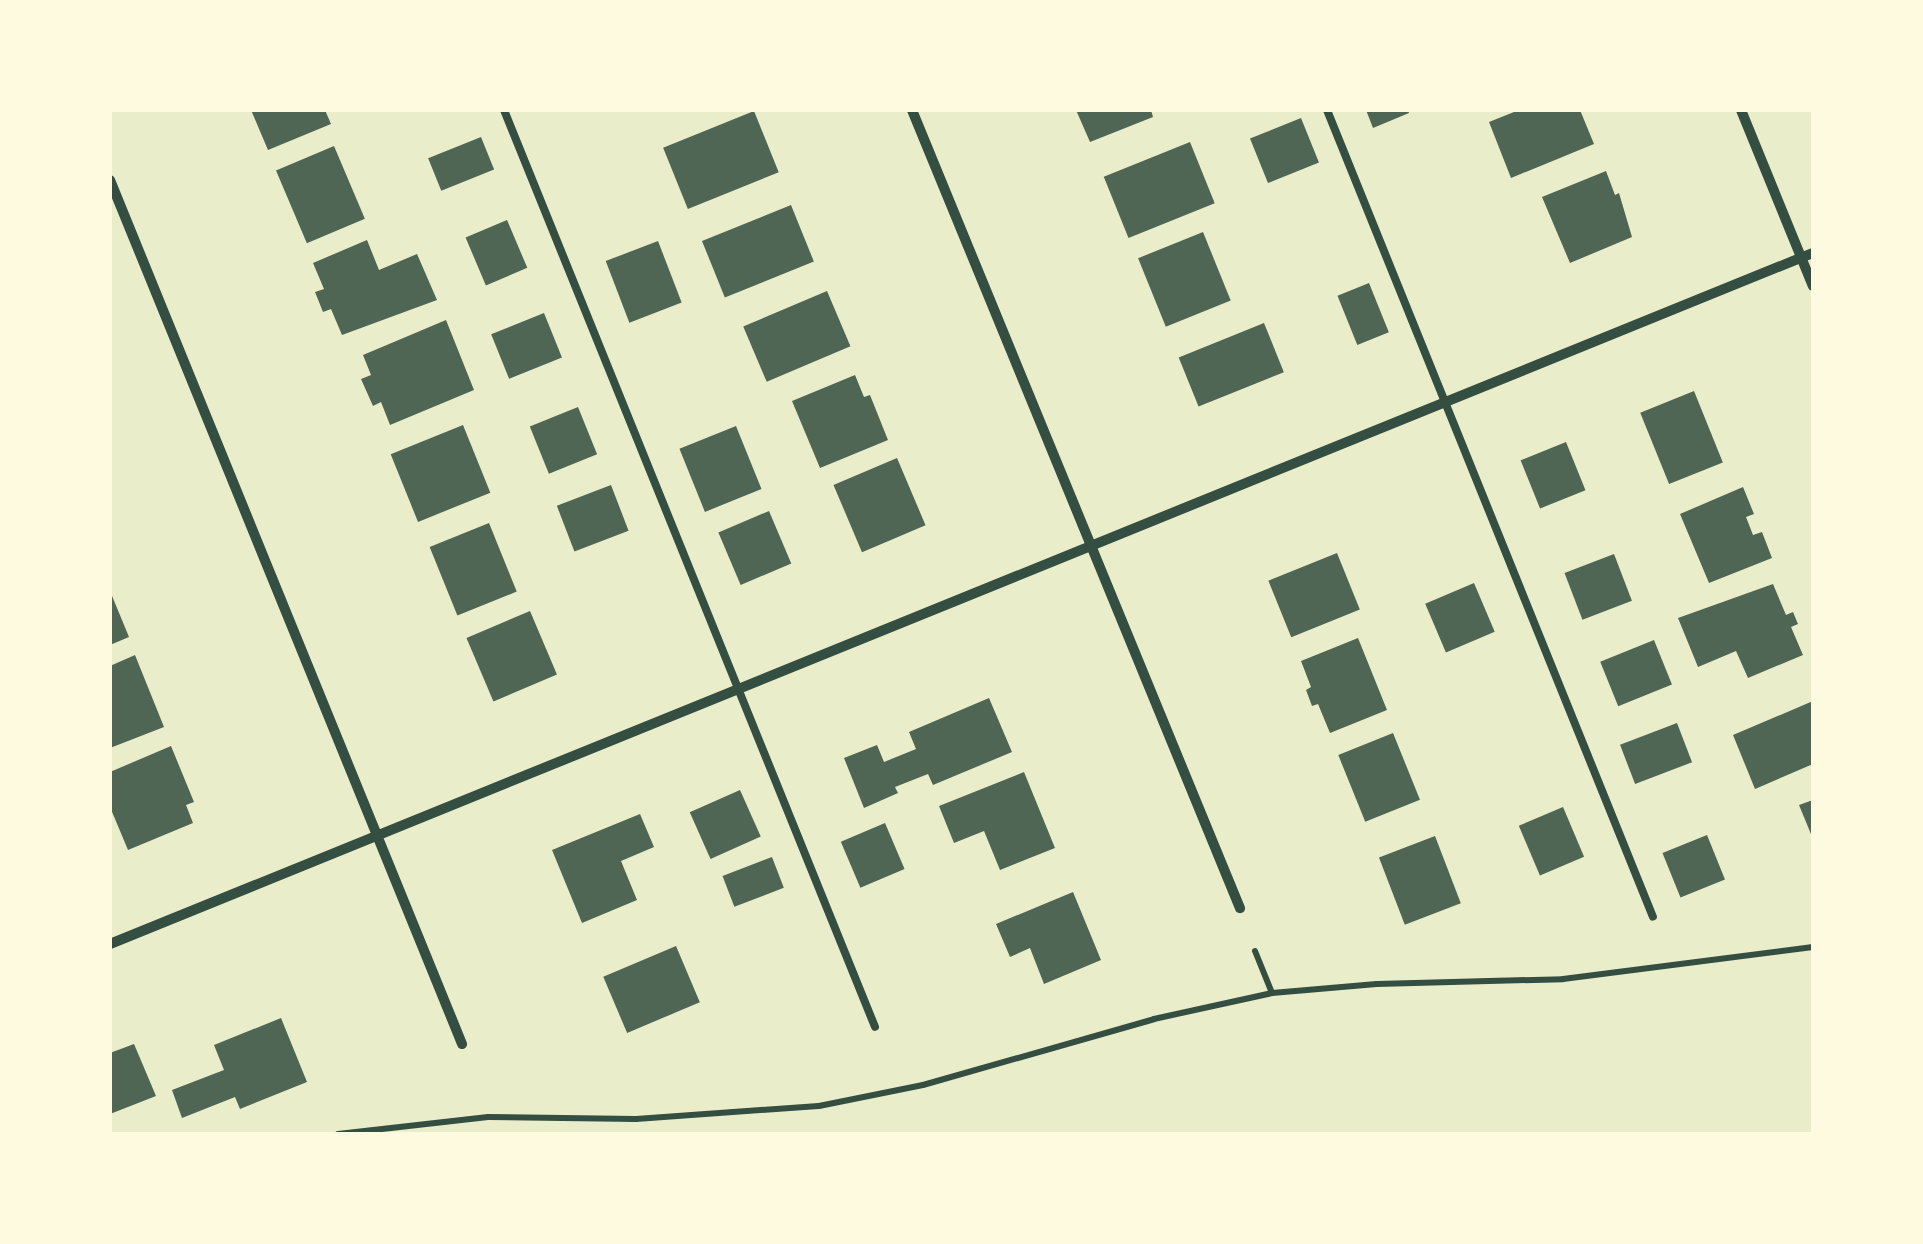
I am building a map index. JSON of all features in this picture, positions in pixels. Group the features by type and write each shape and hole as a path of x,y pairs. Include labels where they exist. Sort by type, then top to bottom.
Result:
{"street":[{"path":"912,110 1240,908"},
{"path":"1741,110 1807,256 1813,286"},
{"path":"110,180 462,1044"},
{"path":"110,944 1807,256"}],"lane":[{"path":"504,110 874,1027"},
{"path":"1327,110 1653,917"}],"path":[{"path":"338,1134 488,1116 636,1118 819,1106 922,1085 1154,1018 1272,993 1377,984 1563,979 1813,947"},
{"path":"1256,951 1272,993"}],"building":[{"path":"251,110 325,110 331,124 268,150"},
{"path":"1076,110 1151,110 1153,117 1090,142"},
{"path":"1366,110 1408,110 1409,113 1373,128"},
{"path":"1519,110 1580,110 1594,144 1511,178 1489,122"},
{"path":"754,111 779,172 688,209 663,148"},
{"path":"1301,118 1319,163 1268,183 1250,139"},
{"path":"481,137 494,169 441,191 428,158"},
{"path":"1190,142 1215,203 1128,238 1104,177"},
{"path":"334,146 365,219 307,243 276,171"},
{"path":"1606,171 1615,195 1619,193 1632,237 1570,263 1542,197"},
{"path":"791,205 814,262 725,298 702,241"},
{"path":"507,220 527,268 486,285 466,238"},
{"path":"1203,232 1231,301 1166,327 1138,258"},
{"path":"367,240 379,270 417,254 437,300 342,335 331,309 323,312 315,292 324,289 313,263"},
{"path":"658,241 682,303 629,323 606,261"},
{"path":"1369,283 1389,332 1357,345 1337,296"},
{"path":"827,291 850,346 767,382 743,327"},
{"path":"544,313 562,358 509,379 491,334"},
{"path":"446,320 474,390 390,425 381,402 373,406 361,379 371,375 363,355"},
{"path":"1264,323 1284,372 1199,407 1179,357"},
{"path":"855,375 864,397 870,395 888,440 820,468 792,401"},
{"path":"1694,391 1723,462 1669,484 1640,413"},
{"path":"578,407 597,454 549,474 530,426"},
{"path":"463,425 490,493 418,522 391,454"},
{"path":"736,426 761,489 705,512 679,449"},
{"path":"1566,442 1585,490 1540,509 1521,460"},
{"path":"897,458 926,525 862,552 833,485"},
{"path":"611,485 629,531 574,552 557,506"},
{"path":"1743,487 1754,514 1746,517 1753,535 1762,532 1772,558 1709,583 1680,514"},
{"path":"769,511 791,563 741,585 718,532"},
{"path":"489,523 517,592 457,616 430,547"},
{"path":"1337,553 1360,610 1291,637 1268,581"},
{"path":"1614,554 1632,601 1582,620 1565,573"},
{"path":"1474,583 1495,632 1446,652 1425,604"},
{"path":"1773,584 1786,615 1793,612 1798,624 1791,627 1803,655 1748,678 1736,651 1698,667 1678,618"},
{"path":"110,591 129,637 110,645"},
{"path":"530,611 557,675 493,701 466,638"},
{"path":"1358,638 1387,710 1330,733 1318,704 1312,706 1306,690 1311,687 1301,661"},
{"path":"1654,640 1672,685 1618,706 1600,662"},
{"path":"135,655 164,727 110,748 110,666"},
{"path":"989,698 1012,752 933,785 928,774 895,787 898,793 864,808 844,758 877,745 884,762 916,749 909,732"},
{"path":"1813,701 1813,764 1755,789 1733,735"},
{"path":"1677,723 1692,762 1635,784 1620,745"},
{"path":"1393,733 1420,800 1365,822 1338,755"},
{"path":"171,746 194,802 186,805 193,823 128,850 110,807 110,772"},
{"path":"1024,772 1055,848 1000,870 984,831 954,843 939,806"},
{"path":"740,790 761,837 710,859 690,812"},
{"path":"1813,800 1813,839 1799,805"},
{"path":"1563,807 1584,857 1540,875 1519,826"},
{"path":"640,814 654,847 621,861 637,900 582,923 552,850"},
{"path":"885,823 905,869 860,888 841,842"},
{"path":"1707,835 1725,880 1680,897 1662,853"},
{"path":"1435,836 1461,903 1405,925 1379,858"},
{"path":"772,857 784,888 734,907 723,876"},
{"path":"1073,892 1101,960 1044,984 1030,948 1010,957 996,924"},
{"path":"676,946 700,1002 627,1033 603,977"},
{"path":"281,1018 307,1082 240,1109 235,1097 182,1118 172,1090 224,1070 214,1045"},
{"path":"134,1044 156,1096 110,1114 110,1053"}]}
